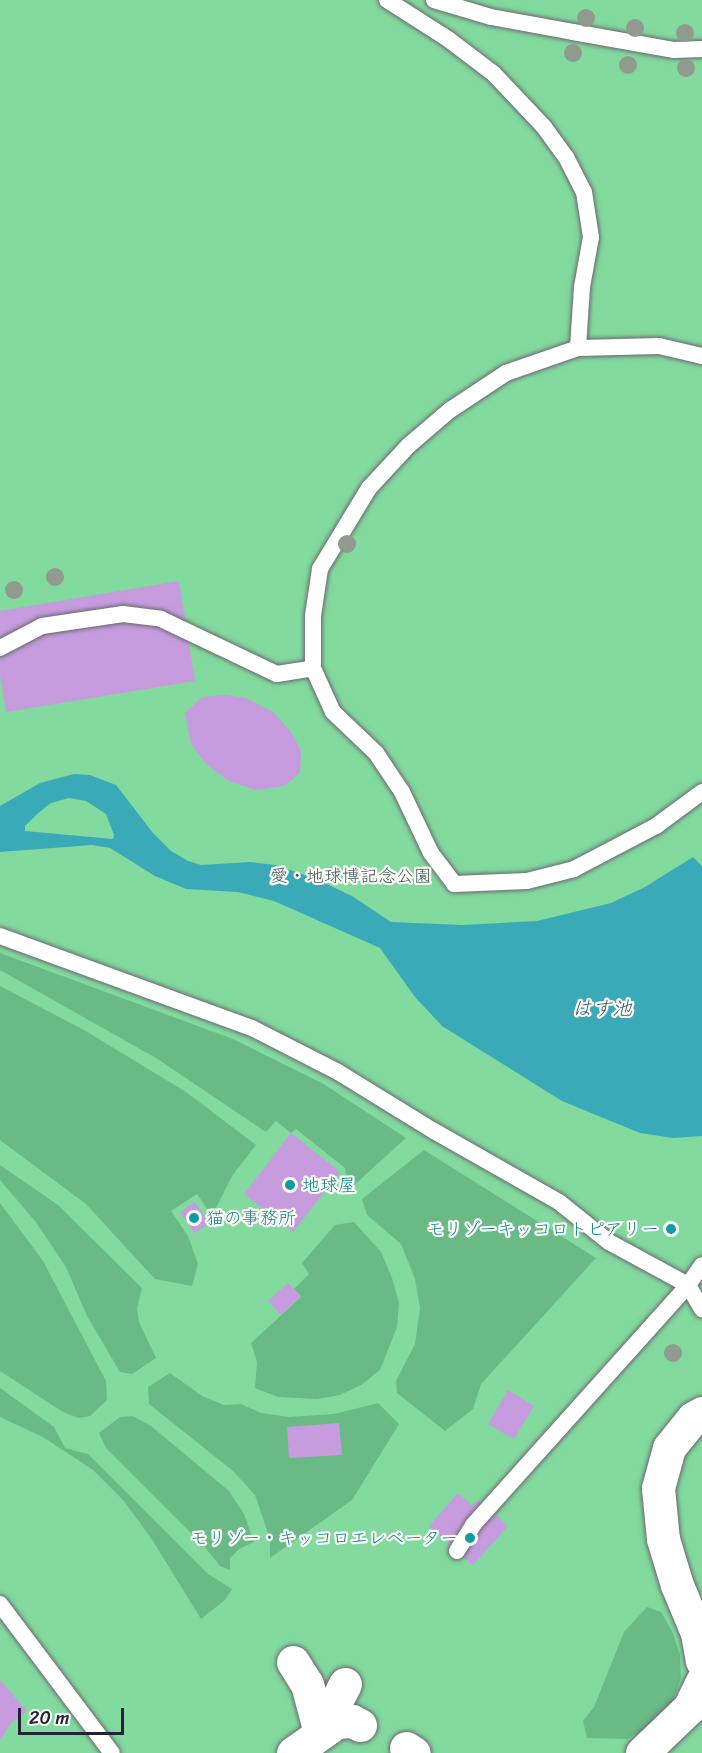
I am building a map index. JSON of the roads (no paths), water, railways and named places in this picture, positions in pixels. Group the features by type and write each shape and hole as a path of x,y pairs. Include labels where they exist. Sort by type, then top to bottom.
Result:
{"street":[{"path":"702,1413 693,1418 669,1448 658,1488 663,1539 677,1585 697,1633 702,1661"},
{"path":"293,1662 308,1684 320,1733"},
{"path":"642,1753 688,1708 702,1681"},
{"path":"320,1733 345,1684"},
{"path":"293,1753 337,1722 352,1721 360,1725"}],"lane":[{"path":"387,0 448,39 493,73 544,127 566,157 584,192 591,237 582,287 578,348"},
{"path":"434,0 491,17 674,50 702,49"},
{"path":"702,356 659,346 578,348 506,373 450,410 409,445 369,488 320,569 313,616 314,668 333,712 376,753 402,792 431,854 454,884 527,881 574,869 656,826 702,792"},
{"path":"0,638 42,626 123,614 161,619 277,674 314,668"},
{"path":"0,648 42,626"},
{"path":"0,936 252,1028 328,1067 559,1202 609,1242 688,1285 702,1309"},
{"path":"457,1551 473,1525 688,1285 702,1265"},
{"path":"0,1604 112,1753"}],"water":[{"name":"はす池","path":"74,774 90,775 116,785 153,833 171,851 188,861 201,865 250,862 275,865 314,878 352,896 391,922 463,925 537,921 611,903 645,887 693,857 702,866 702,1136 673,1138 640,1133 562,1101 442,1026 415,997 380,948 274,901 238,892 186,889 155,876 110,848 92,845 0,852 0,806 40,783","holes":["69,798 86,801 106,814 114,835 113,839 25,831 25,826 51,803"]}],"place":[{"name":"地球屋","path":"290,1185"},
{"name":"猫の事務所","path":"194,1218"},
{"name":"モリゾーキッコロトピアリー","path":"671,1229"},
{"name":"モリゾー・キッコロエレベーター","path":"470,1538"}],"park label":[{"name":"愛・地球博記念公園","path":"351,876"}]}
